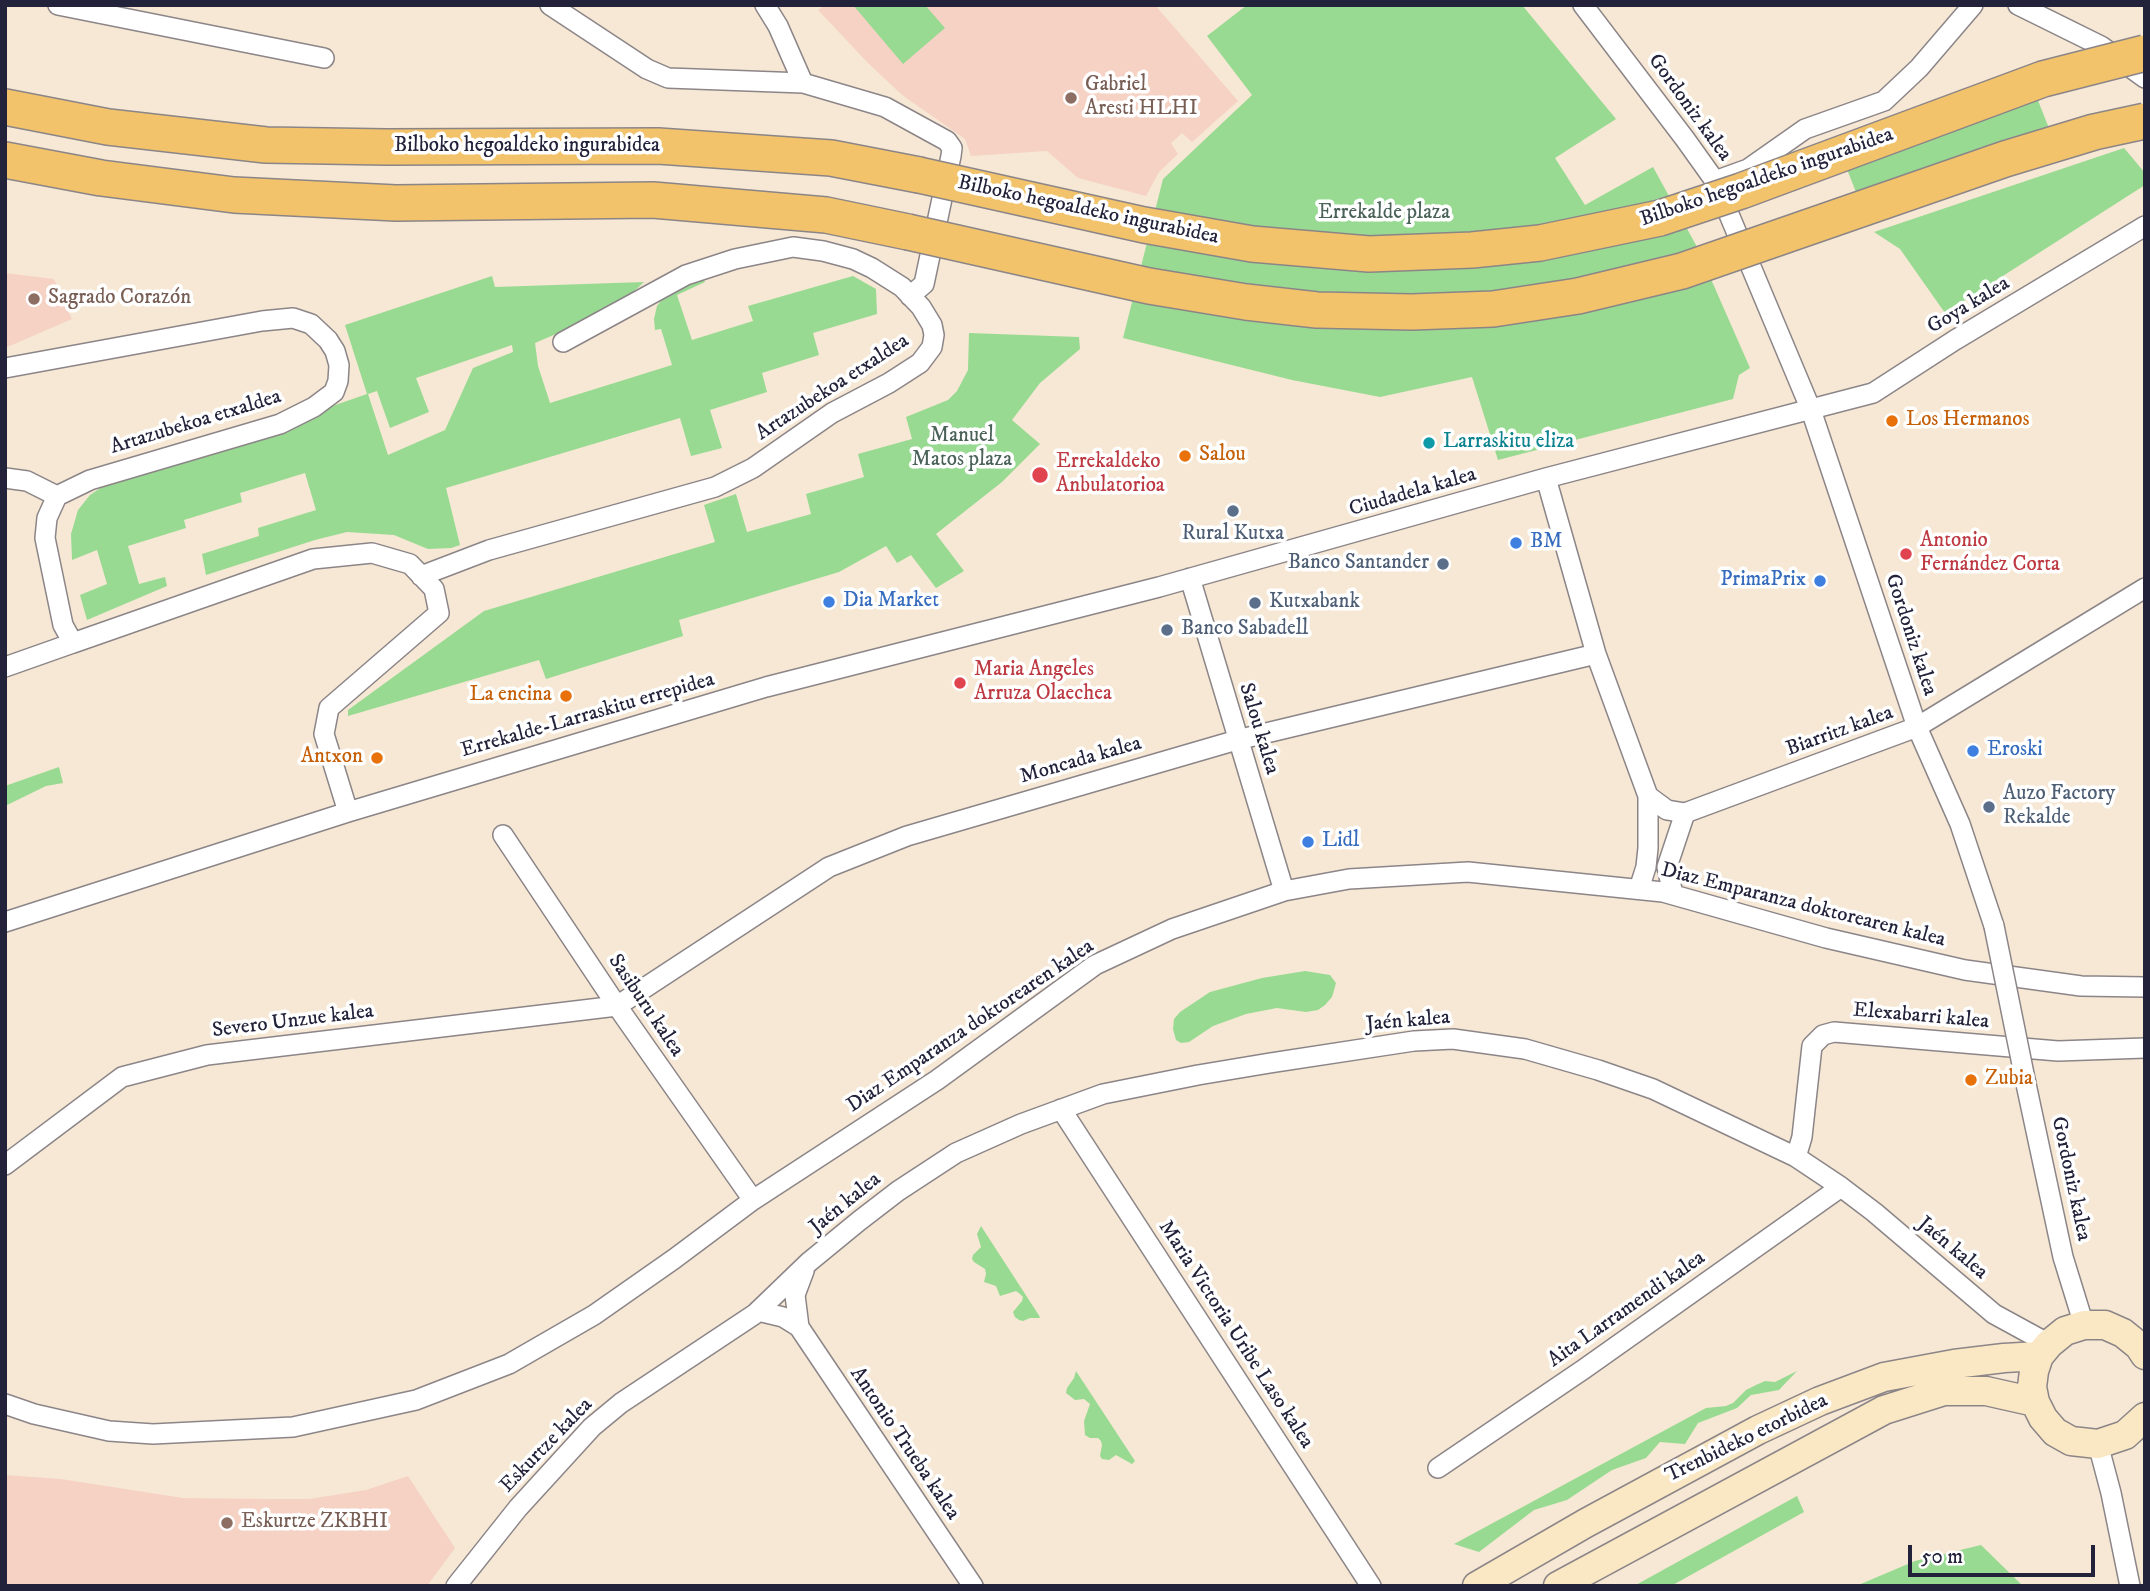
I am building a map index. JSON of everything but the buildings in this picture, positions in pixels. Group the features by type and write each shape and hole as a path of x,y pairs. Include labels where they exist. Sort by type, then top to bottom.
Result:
{"highway":[{"name":"Bilboko hegoaldeko ingurabidea","path":"5,107 108,127 266,145 658,146 831,158 1144,225 1252,244 1369,254 1472,250 1540,243 1660,218 2043,79 2145,53"},
{"path":"5,160 101,178 234,195 396,203 653,200 826,215 1149,286 1246,302 1317,310 1412,312 1493,309 1578,296 1682,271 2005,159 2094,132 2145,121"}],"street":[{"path":"58,5 324,58"},
{"path":"550,5 648,69 668,78 803,83 885,107 947,141 952,148 924,284 910,296"},
{"path":"765,5 778,26 803,83"},
{"name":"Gordoniz kalea","path":"1583,5 1715,181 1811,410 1917,727 1960,824 1994,926 2063,1257 2084,1325"},
{"path":"1715,181 1748,169 1805,129 1884,101 1919,68 1973,5"},
{"path":"2019,5 2101,46 2145,78"},
{"name":"Goya kalea","path":"1811,410 1873,393 1955,340 2145,226"},
{"name":"Artazubekoa etxaldea","path":"421,576 489,550 715,487 753,468 832,413 920,363 932,347 934,335 932,325 921,307 902,287 872,268 853,259 823,251 793,247 735,259 686,275 563,342"},
{"name":"Artazubekoa etxaldea","path":"5,368 262,321 293,318 311,324 335,351 339,365 334,392 314,407 280,424 90,480 57,496"},
{"name":"Ciudadela kalea","path":"1190,578 1546,478 1811,410"},
{"path":"5,478 27,481 57,496 47,518 46,550 63,625 74,643"},
{"path":"1546,478 1596,654 1648,796 1648,848 1646,867 1639,889"},
{"path":"5,667 313,559 372,553 410,564 434,589 439,613 328,708 324,734 348,812"},
{"name":"Salou kalea","path":"1190,578 1284,891"},
{"name":"Errekalde-Larraskitu errepidea","path":"5,922 348,812 766,687 1190,578"},
{"name":"Biarritz kalea","path":"1685,813 1917,727 2145,588"},
{"name":"Moncada kalea","path":"617,1006 829,867 907,836 1237,740 1596,654"},
{"path":"1648,796 1667,810 1685,813 1667,867 1673,894"},
{"name":"Sasiburu kalea","path":"503,835 617,1006 753,1200"},
{"name":"Diaz Emparanza doktorearen kalea","path":"5,1404 34,1415 108,1431 153,1434 293,1427 416,1400 509,1364 594,1315 685,1252 753,1200 937,1080 1096,965 1172,929 1284,891 1349,879 1468,872 1639,889 1673,894 1826,939 1965,970 2081,986 2145,987"},
{"name":"Severo Unzue kalea","path":"5,1166 121,1077 207,1055 617,1006"},
{"name":"Elexabarri kalea","path":"1796,1157 1802,1137 1812,1046 1823,1035 1835,1032 2058,1051 2145,1048"},
{"name":"Jaén kalea","path":"758,1311 869,1213 956,1153 1061,1109 1103,1094 1198,1075 1414,1041 1454,1039 1525,1049 1598,1070 1653,1089 1796,1157 1874,1212 1994,1314 2044,1350"},
{"name":"Maria Victoria Uribe Laso kalea","path":"1061,1109 1371,1586"},
{"name":"Aita Larramendi kalea","path":"1437,1468 1584,1369 1841,1187"},
{"name":"Antonio Trueba kalea","path":"804,1268 794,1295 799,1327 972,1586"},
{"path":"758,1311 783,1317 799,1327"},
{"name":"Eskurtze kalea","path":"456,1586 518,1508 592,1427 621,1403 732,1331 758,1311"},
{"path":"2143,1348 2123,1333 2105,1325 2084,1325 2065,1331 2044,1350 2034,1371 2032,1387 2043,1419 2055,1432 2071,1441 2098,1444 2125,1435 2144,1419"},
{"name":"Trenbideko etorbidea","path":"1477,1586 1586,1523 1758,1430 1820,1401 1884,1377 2044,1350"},
{"name":"Trenbideko etorbidea","path":"1558,1586 1884,1410 1944,1391 1986,1391 2035,1402"},
{"path":"2098,1444 2130,1586"}],"shaded area":[{"name":"Gabriel Aresti HLHI","path":"825,5 1155,5 1238,101 1192,142 1182,133 1171,143 1178,154 1159,172 1146,196 1078,178 1047,151 971,156 965,139 902,95 868,63 818,10"},
{"name":"Sagrado Corazón","path":"5,273 54,279 72,319 5,348"},
{"name":"Eskurtze ZKBHI","path":"5,1475 61,1479 183,1498 268,1499 309,1499 366,1490 408,1476 455,1548 427,1586 5,1586"}],"green space":[{"path":"853,5 925,5 945,28 903,64"},
{"name":"Errekalde plaza","path":"1247,5 1522,5 1616,119 1555,158 1585,205 1653,167 1696,245 1750,368 1739,375 1733,399 1498,460 1472,377 1380,397 1292,380 1123,338 1163,179 1252,95 1207,36"},
{"path":"2030,80 2052,136 1863,210 1841,154"},
{"path":"2124,148 2145,173 2145,185 1945,313 1900,249 1874,232"},
{"path":"492,276 495,287 644,282 628,297 586,321 535,343 538,366 550,403 672,365 661,329 655,330 654,319 657,306 666,294 683,284 703,278 705,282 677,295 692,340 753,321 748,306 853,276 876,289 877,314 813,333 819,355 762,373 767,392 710,410 722,448 691,456 680,418 446,488 460,545 451,548 428,549 394,535 347,532 206,575 202,554 259,536 258,528 316,510 305,473 240,493 242,502 184,520 186,528 128,546 139,584 165,577 167,586 87,620 80,595 107,584 97,550 72,560 71,534 78,510 90,495 105,485 367,394 345,325","holes":["512,345 513,352 473,368 445,430 388,455 368,394 377,391 390,428 429,412 416,378"]},
{"name":"Manuel Matos plaza","path":"969,333 1079,337 1080,349 1040,383 1012,420 1040,444 1002,482 936,534 964,571 936,588 911,555 897,563 886,546 839,572 679,620 683,636 546,679 539,660 348,716 348,710 484,611 715,542 704,505 736,494 747,532 811,514 806,494 864,477 858,454 912,439 906,417 948,400 957,391 968,370"},
{"path":"59,767 63,783 46,786 5,806 5,786"},
{"path":"1305,971 1330,975 1336,983 1332,997 1318,1010 1306,1012 1277,1008 1246,1014 1213,1026 1189,1042 1181,1043 1176,1040 1174,1019 1210,992 1262,978"},
{"path":"981,1226 1039,1318 1019,1320 1013,1312 1023,1297 1016,1291 1000,1296 996,1286 984,1282 985,1269 972,1259 981,1247 977,1234"},
{"path":"1076,1371 1135,1461 1132,1464 1116,1455 1109,1460 1102,1459 1101,1441 1085,1435 1084,1421 1090,1404 1084,1399 1075,1400 1066,1393"},
{"path":"1797,1371 1779,1390 1751,1395 1737,1408 1698,1423 1685,1444 1660,1442 1646,1458 1612,1470 1567,1500 1534,1510 1479,1552 1454,1544 1706,1408 1726,1406 1756,1385 1765,1381 1775,1382"},
{"path":"1797,1496 1804,1512 1671,1586 1634,1586"},
{"path":"1981,1545 2023,1586 1856,1586 1915,1561"}],"place":[{"name":"Gabriel Aresti HLHI","path":"1071,98"},
{"name":"Sagrado Corazón","path":"34,299"},
{"name":"Los Hermanos","path":"1892,421"},
{"name":"Larraskitu eliza","path":"1429,443"},
{"name":"Salou","path":"1185,456"},
{"name":"Errekaldeko Anbulatorioa","path":"1040,475"},
{"name":"Rural Kutxa","path":"1233,511"},
{"name":"BM","path":"1516,543"},
{"name":"Antonio Fernández Corta","path":"1906,554"},
{"name":"Banco Santander","path":"1443,564"},
{"name":"PrimaPrix","path":"1820,581"},
{"name":"Dia Market","path":"829,602"},
{"name":"Kutxabank","path":"1255,603"},
{"name":"Banco Sabadell","path":"1167,630"},
{"name":"Maria Angeles Arruza Olaechea","path":"960,683"},
{"name":"La encina","path":"566,696"},
{"name":"Eroski","path":"1973,751"},
{"name":"Antxon","path":"377,758"},
{"name":"Auzo Factory Rekalde","path":"1989,807"},
{"name":"Lidl","path":"1308,842"},
{"name":"Zubia","path":"1971,1080"},
{"name":"Eskurtze ZKBHI","path":"227,1523"}]}
